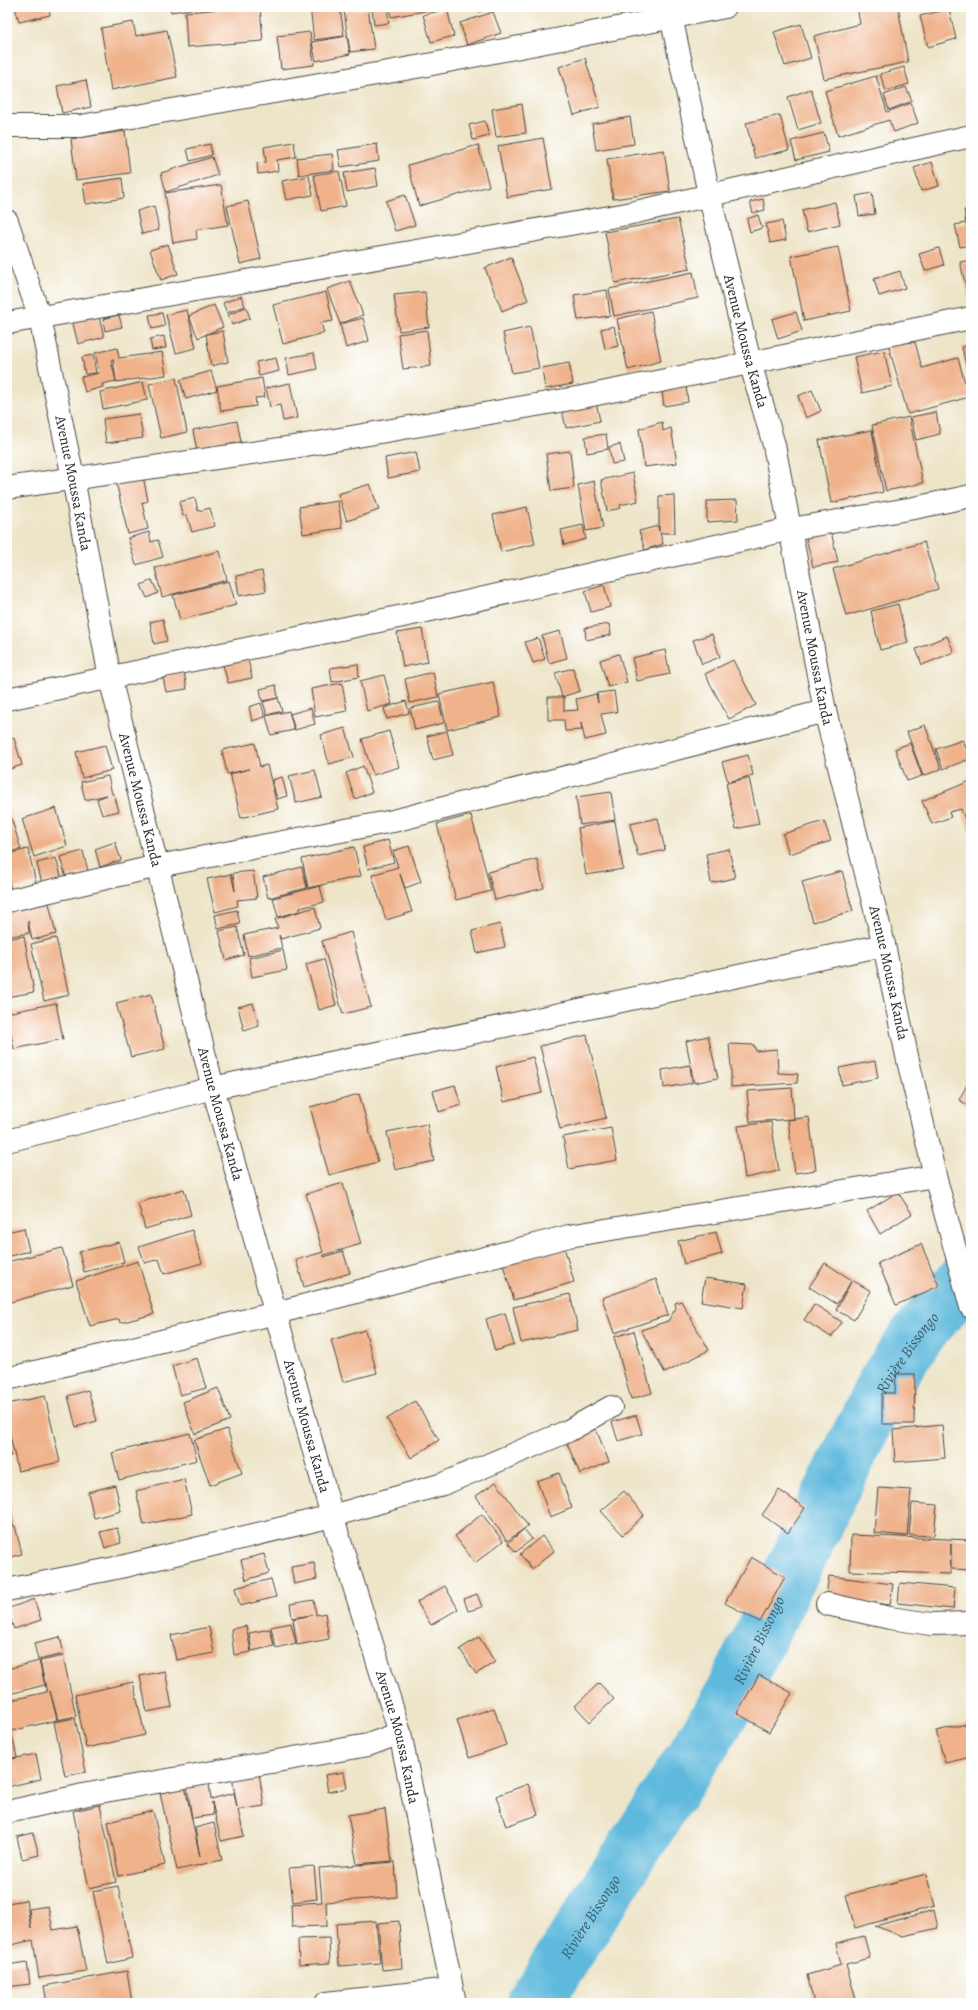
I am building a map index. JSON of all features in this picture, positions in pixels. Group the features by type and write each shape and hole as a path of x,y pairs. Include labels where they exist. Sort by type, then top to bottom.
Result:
{"street":[{"path":"7,126 81,126 422,66 670,13 725,7"},
{"name":"Avenue Moussa Kanda","path":"670,13 709,194 750,362 774,445 825,711 884,945 907,1056 935,1176 971,1306"},
{"path":"7,323 627,214 709,194 971,136"},
{"name":"Avenue Moussa Kanda","path":"7,221 40,318 73,478 110,678 213,1088 332,1516 400,1733 453,1996"},
{"path":"7,488 294,447 582,397 971,318"},
{"path":"7,699 422,612 791,529 914,508 971,496"},
{"path":"7,901 158,866 392,821 825,711"},
{"path":"7,1141 213,1088 884,945"},
{"path":"7,1379 276,1314 569,1236 935,1176"},
{"path":"7,1590 125,1566 332,1516 443,1484 568,1431 611,1407"},
{"path":"827,1604 890,1618 931,1624 971,1623"},
{"path":"7,1812 88,1794 368,1745 400,1733"},
{"path":"326,2003 453,1996"}],"building":[{"path":"15,7 49,7 50,15 19,22"},
{"path":"170,7 198,7 198,8 171,12"},
{"path":"260,7 263,41 187,47 185,12"},
{"path":"310,7 340,7 344,36 314,40"},
{"path":"372,7 387,7 389,23 374,25"},
{"path":"390,7 436,7 436,9 391,17"},
{"path":"478,7 495,7 479,12"},
{"path":"857,7 898,7 908,62 824,79 814,36 860,24"},
{"path":"368,8 374,49 350,52 344,11"},
{"path":"447,9 454,36 431,42 423,15"},
{"path":"949,9 956,39 928,47 920,16"},
{"path":"493,12 501,33 467,45 460,23"},
{"path":"133,22 136,36 167,30 177,77 111,90 101,28"},
{"path":"801,24 811,58 785,66 774,32"},
{"path":"310,32 314,65 281,69 277,36"},
{"path":"347,36 350,54 316,61 312,42"},
{"path":"585,58 600,107 574,115 559,67"},
{"path":"904,67 909,84 886,91 880,74"},
{"path":"876,76 887,112 911,103 918,123 894,132 889,120 838,136 825,91"},
{"path":"86,80 91,107 62,113 57,86"},
{"path":"906,87 912,101 889,110 884,95"},
{"path":"811,89 821,123 798,130 788,97"},
{"path":"522,104 526,133 496,137 492,109"},
{"path":"780,115 789,150 755,158 746,123"},
{"path":"630,117 634,144 596,150 592,124"},
{"path":"485,121 489,136 473,140 469,125"},
{"path":"125,131 130,173 76,180 71,139"},
{"path":"824,133 829,152 796,160 791,141"},
{"path":"543,138 552,189 507,197 498,146"},
{"path":"294,142 296,157 277,160 278,171 258,174 257,163 266,162 264,147"},
{"path":"210,144 212,155 190,161 187,149"},
{"path":"377,144 379,161 341,167 338,150"},
{"path":"478,145 489,186 419,206 408,165"},
{"path":"664,150 670,191 613,199 607,159"},
{"path":"332,154 334,170 299,175 297,158"},
{"path":"212,157 218,175 166,192 161,173"},
{"path":"932,162 939,186 921,191 914,168"},
{"path":"375,168 378,186 347,192 344,173"},
{"path":"339,171 346,206 321,211 314,175"},
{"path":"309,176 313,195 286,200 282,181"},
{"path":"122,178 124,198 86,204 83,184"},
{"path":"221,185 228,225 196,230 197,239 173,243 165,193"},
{"path":"872,193 875,214 859,216 856,196"},
{"path":"405,195 415,225 395,231 386,201"},
{"path":"763,199 765,210 753,213 750,202"},
{"path":"248,201 261,259 240,264 227,206"},
{"path":"835,202 840,224 807,232 802,210"},
{"path":"154,206 159,230 142,234 137,211"},
{"path":"971,209 971,245 960,247 955,225 966,223 964,210"},
{"path":"758,215 762,228 750,232 747,219"},
{"path":"678,219 690,269 615,283 605,232"},
{"path":"782,221 786,240 770,243 766,224"},
{"path":"168,244 178,274 161,280 150,250"},
{"path":"838,247 851,311 804,321 791,256"},
{"path":"939,248 944,265 925,271 919,254"},
{"path":"511,257 528,300 502,311 485,268"},
{"path":"971,260 971,299 969,299 960,262"},
{"path":"900,271 905,288 879,296 874,279"},
{"path":"693,272 698,298 614,316 609,289"},
{"path":"350,281 363,315 340,324 327,289"},
{"path":"607,290 610,316 578,320 574,295"},
{"path":"326,292 333,321 321,323 324,333 283,344 273,305"},
{"path":"425,292 429,327 399,331 394,295"},
{"path":"241,296 245,306 227,313 223,303"},
{"path":"214,305 223,327 198,338 189,316"},
{"path":"246,307 250,318 232,325 228,315"},
{"path":"187,310 196,348 176,353 166,315"},
{"path":"651,311 661,361 628,370 617,319"},
{"path":"796,312 802,331 778,339 772,319"},
{"path":"98,313 104,337 78,344 72,320"},
{"path":"162,313 165,326 152,329 149,315"},
{"path":"119,315 122,327 105,331 103,319"},
{"path":"363,318 369,341 346,348 340,324"},
{"path":"614,326 618,346 605,349 601,329"},
{"path":"530,327 539,368 512,373 503,333"},
{"path":"427,330 431,366 403,369 398,334"},
{"path":"223,331 228,362 211,366 206,334"},
{"path":"164,336 166,348 152,350 150,339"},
{"path":"915,342 922,368 958,358 969,397 908,414 888,344"},
{"path":"971,345 971,385 970,385 962,347"},
{"path":"117,348 119,358 162,352 166,375 102,384 103,387 85,392 81,377 99,373 95,353","holes":["113,359 116,380 111,360"]},
{"path":"884,351 892,386 862,393 854,357"},
{"path":"314,353 317,369 289,375 286,358"},
{"path":"93,355 96,373 85,374 82,357"},
{"path":"276,358 279,371 259,376 256,362"},
{"path":"569,363 573,384 545,389 542,368"},
{"path":"211,371 217,390 186,399 180,380"},
{"path":"176,378 187,432 161,438 149,384"},
{"path":"262,378 265,397 255,398 256,406 221,411 217,386"},
{"path":"143,382 147,400 103,409 100,392"},
{"path":"290,383 297,418 283,421 280,405 270,407 266,388"},
{"path":"686,386 688,402 664,406 662,391"},
{"path":"812,390 821,411 806,418 798,396"},
{"path":"596,402 600,421 566,428 562,410"},
{"path":"936,412 940,434 916,440 911,417"},
{"path":"139,414 143,438 106,443 103,419"},
{"path":"909,417 923,483 886,491 872,425"},
{"path":"237,421 241,442 197,451 193,430"},
{"path":"662,422 663,431 671,428 677,463 644,467 639,429"},
{"path":"872,430 883,492 831,503 819,440"},
{"path":"606,434 608,449 587,453 585,437"},
{"path":"620,444 624,462 612,464 609,447"},
{"path":"570,451 574,488 551,491 546,454"},
{"path":"416,452 420,472 388,478 385,458"},
{"path":"633,473 638,501 620,505 621,508 607,511 601,480"},
{"path":"143,476 148,501 142,503 148,529 128,534 116,482"},
{"path":"594,481 603,528 586,531 578,485"},
{"path":"370,484 379,510 347,521 338,494"},
{"path":"674,495 675,533 660,533 663,544 645,550 639,531 658,526 659,531 659,496"},
{"path":"195,498 198,511 210,508 215,526 192,532 187,515 183,516 179,502"},
{"path":"737,500 738,520 707,522 707,501"},
{"path":"338,501 342,528 303,534 299,507"},
{"path":"527,507 535,544 501,552 493,515"},
{"path":"583,525 586,539 564,545 561,530"},
{"path":"830,527 838,562 813,567 805,533"},
{"path":"149,532 151,542 158,540 163,557 136,565 128,538"},
{"path":"924,542 938,589 846,616 833,569"},
{"path":"220,551 227,580 162,597 155,568"},
{"path":"262,571 266,591 239,596 236,576"},
{"path":"152,580 158,593 147,598 141,585"},
{"path":"229,581 236,605 180,620 173,595"},
{"path":"604,585 610,607 591,612 585,591"},
{"path":"898,604 908,643 880,650 871,611"},
{"path":"163,619 167,641 154,644 150,622"},
{"path":"609,624 611,635 586,640 585,628"},
{"path":"422,629 428,662 403,667 397,633"},
{"path":"560,631 567,658 549,663 542,636"},
{"path":"712,634 720,657 702,664 693,640"},
{"path":"947,636 954,652 922,665 916,649"},
{"path":"538,638 545,659 533,663 525,642"},
{"path":"665,650 670,674 637,681 632,658"},
{"path":"619,654 627,682 608,687 600,660"},
{"path":"247,655 252,678 228,683 222,661"},
{"path":"733,660 756,705 729,719 705,674"},
{"path":"358,664 359,677 332,682 330,668"},
{"path":"573,668 580,691 562,697 555,673"},
{"path":"184,672 187,689 166,692 163,677"},
{"path":"433,672 438,697 410,703 405,679"},
{"path":"384,675 392,704 367,711 360,681"},
{"path":"493,682 501,717 447,730 439,694"},
{"path":"342,683 347,711 315,717 311,689"},
{"path":"276,685 278,698 262,701 260,689"},
{"path":"614,691 617,712 601,714 606,735 585,740 581,723 582,730 565,731 564,720 548,720 548,697 564,697 564,711 578,710 576,699 596,694 598,703 597,693"},
{"path":"278,698 282,711 267,715 263,702"},
{"path":"406,701 409,713 387,719 384,708"},
{"path":"439,702 444,723 415,730 410,708"},
{"path":"261,703 265,717 252,721 249,707"},
{"path":"311,708 315,724 295,730 290,714"},
{"path":"289,711 294,730 271,735 266,716"},
{"path":"925,725 941,769 923,776 907,732"},
{"path":"345,728 354,757 329,764 321,735"},
{"path":"389,731 399,767 373,775 362,739"},
{"path":"447,731 453,755 433,760 427,736"},
{"path":"14,738 22,765 7,770 7,740"},
{"path":"963,740 970,759 943,769 936,749"},
{"path":"255,743 260,767 267,765 278,809 241,818 230,774 249,769 227,774 222,750"},
{"path":"910,743 922,776 907,781 895,749"},
{"path":"105,745 112,770 82,778 76,752"},
{"path":"748,755 753,775 728,782 722,762"},
{"path":"363,766 372,792 355,799 346,773"},
{"path":"315,770 322,797 296,803 289,776"},
{"path":"108,776 112,794 114,794 119,811 102,815 97,799 107,795 85,800 81,782"},
{"path":"282,777 287,796 277,799 272,780"},
{"path":"749,778 759,824 736,829 726,783"},
{"path":"970,781 971,835 961,809 949,812 951,817 932,824 922,801"},
{"path":"611,792 615,820 580,825 576,797"},
{"path":"7,805 21,849 7,853"},
{"path":"56,808 67,846 34,857 22,819"},
{"path":"471,815 491,891 456,900 437,824"},
{"path":"658,818 665,850 638,856 630,824"},
{"path":"615,821 623,869 586,875 578,828"},
{"path":"824,821 831,841 789,854 783,834"},
{"path":"388,840 394,862 368,869 363,847"},
{"path":"115,842 121,860 100,867 95,849"},
{"path":"409,846 421,882 405,888 400,874 412,912 386,920 372,875 398,867 393,851"},
{"path":"354,847 361,876 308,888 302,859"},
{"path":"28,849 36,883 11,889 7,873 7,854"},
{"path":"729,849 735,878 711,883 706,854"},
{"path":"83,851 88,871 66,878 60,857"},
{"path":"56,858 62,879 42,884 37,863"},
{"path":"537,859 544,888 495,900 488,872"},
{"path":"302,867 307,888 268,898 263,877"},
{"path":"253,871 257,898 237,900 238,906 215,912 207,879 231,874 235,891 233,873"},
{"path":"842,871 853,911 813,922 802,882"},
{"path":"320,886 324,902 300,908 300,911 278,917 273,898"},
{"path":"49,903 56,934 32,940 28,921 29,933 7,937 7,912"},
{"path":"315,907 320,928 281,939 279,935 282,948 248,956 244,935 278,928 275,919"},
{"path":"237,910 240,924 218,929 215,915"},
{"path":"500,924 505,947 477,953 472,931"},
{"path":"237,927 244,955 226,960 219,931"},
{"path":"351,932 371,1007 343,1014 322,941"},
{"path":"24,936 34,992 7,997 7,939"},
{"path":"56,938 69,995 44,1001 31,944"},
{"path":"283,950 287,970 252,977 249,958"},
{"path":"324,959 336,1005 319,1010 306,964"},
{"path":"151,994 165,1049 131,1057 116,1003"},
{"path":"56,1003 63,1039 14,1049 7,1013"},
{"path":"253,1003 259,1026 244,1031 238,1007"},
{"path":"587,1035 606,1118 560,1129 540,1046"},
{"path":"708,1036 718,1078 694,1083 686,1041"},
{"path":"729,1044 754,1045 756,1051 777,1049 778,1073 798,1074 797,1083 731,1087"},
{"path":"533,1057 542,1093 504,1102 496,1067"},
{"path":"875,1061 878,1078 842,1085 839,1068"},
{"path":"690,1065 692,1083 664,1088 662,1070"},
{"path":"971,1079 971,1107 959,1100"},
{"path":"455,1085 461,1105 439,1112 433,1091"},
{"path":"792,1088 794,1119 750,1122 747,1091"},
{"path":"359,1094 378,1162 329,1175 310,1107"},
{"path":"809,1117 816,1170 795,1173 788,1120"},
{"path":"771,1122 779,1171 745,1178 738,1126"},
{"path":"427,1124 434,1161 395,1170 387,1132"},
{"path":"611,1128 617,1160 569,1169 563,1137"},
{"path":"343,1183 361,1244 324,1255 324,1257 343,1251 350,1273 304,1287 296,1260 323,1252 306,1194"},
{"path":"184,1189 191,1215 145,1229 138,1203"},
{"path":"898,1192 912,1214 880,1234 867,1211"},
{"path":"24,1228 29,1251 7,1257 7,1232"},
{"path":"192,1230 202,1263 164,1274 159,1259 145,1263 139,1247"},
{"path":"716,1232 722,1254 684,1264 678,1241"},
{"path":"119,1242 124,1262 84,1272 79,1252"},
{"path":"921,1244 939,1286 896,1305 878,1263"},
{"path":"564,1247 574,1282 514,1300 503,1265"},
{"path":"62,1248 73,1285 7,1303 7,1262"},
{"path":"138,1261 154,1314 120,1323 119,1319 90,1326 76,1281"},
{"path":"825,1263 852,1280 837,1304 809,1287"},
{"path":"705,1278 747,1284 743,1308 701,1301"},
{"path":"656,1279 668,1315 614,1333 602,1298"},
{"path":"852,1280 871,1291 854,1320 836,1310"},
{"path":"570,1294 578,1330 521,1343 513,1307"},
{"path":"681,1301 709,1350 665,1373 641,1330 668,1321 676,1308 675,1303"},
{"path":"814,1304 842,1322 831,1337 804,1320"},
{"path":"505,1313 514,1345 495,1351 486,1319"},
{"path":"365,1330 377,1373 343,1382 331,1340"},
{"path":"634,1331 652,1393 631,1399 614,1337"},
{"path":"7,1338 10,1350 7,1351"},
{"path":"197,1358 206,1388 180,1395 172,1366"},
{"path":"896,1374 915,1374 914,1424 882,1424 882,1393 895,1393"},
{"path":"218,1388 230,1420 195,1434 183,1402"},
{"path":"88,1390 97,1421 76,1427 68,1396"},
{"path":"45,1396 60,1462 18,1471 7,1422 7,1404"},
{"path":"415,1401 439,1440 411,1458 387,1419"},
{"path":"636,1415 642,1434 618,1441 612,1422"},
{"path":"942,1425 945,1458 895,1462 893,1430"},
{"path":"227,1429 242,1473 210,1485 194,1440"},
{"path":"596,1429 609,1462 580,1474 566,1441"},
{"path":"190,1433 197,1460 119,1480 112,1453"},
{"path":"7,1442 11,1456 7,1457"},
{"path":"559,1473 572,1508 550,1517 537,1481"},
{"path":"184,1479 192,1514 144,1525 136,1491"},
{"path":"496,1482 528,1526 507,1541 476,1496"},
{"path":"115,1485 121,1511 94,1518 88,1492"},
{"path":"878,1488 911,1490 907,1536 874,1533"},
{"path":"779,1490 805,1508 788,1533 762,1515"},
{"path":"624,1491 644,1515 623,1535 601,1511"},
{"path":"10,1503 13,1526 15,1526 22,1554 7,1558 7,1504"},
{"path":"912,1503 937,1505 934,1536 909,1535"},
{"path":"482,1514 503,1541 475,1563 455,1536"},
{"path":"117,1528 121,1543 105,1548 100,1532"},
{"path":"524,1529 532,1539 516,1552 508,1543"},
{"path":"851,1535 971,1540 971,1570 951,1569 951,1543 950,1574 850,1571"},
{"path":"542,1536 554,1551 532,1569 520,1554"},
{"path":"264,1554 269,1573 246,1580 241,1560"},
{"path":"751,1557 785,1577 760,1622 725,1603"},
{"path":"314,1563 317,1579 294,1584 291,1567"},
{"path":"829,1576 893,1584 890,1605 826,1596"},
{"path":"271,1579 276,1597 240,1606 235,1588"},
{"path":"900,1583 955,1588 953,1609 898,1603"},
{"path":"445,1586 458,1609 431,1625 417,1602"},
{"path":"477,1594 482,1607 468,1611 464,1599"},
{"path":"34,1599 41,1620 14,1629 7,1609"},
{"path":"314,1600 316,1615 325,1613 329,1639 297,1645 293,1619 312,1615 292,1618 290,1604"},
{"path":"291,1623 296,1643 276,1648 271,1627"},
{"path":"246,1626 251,1652 234,1655 231,1629"},
{"path":"209,1627 214,1653 176,1660 171,1635"},
{"path":"270,1629 274,1646 252,1651 249,1633"},
{"path":"60,1637 64,1654 38,1660 34,1643"},
{"path":"479,1637 495,1662 476,1674 460,1649"},
{"path":"63,1656 76,1716 58,1720 50,1691 57,1720 11,1731 17,1757 7,1759 7,1701 47,1692 40,1661"},
{"path":"39,1661 45,1685 9,1694 7,1669"},
{"path":"165,1671 172,1707 147,1712 140,1676"},
{"path":"759,1675 792,1693 769,1732 737,1713"},
{"path":"133,1682 145,1735 86,1748 75,1695"},
{"path":"599,1683 614,1699 590,1722 575,1706"},
{"path":"494,1708 506,1745 469,1758 457,1720"},
{"path":"75,1718 86,1772 65,1776 54,1722"},
{"path":"971,1723 971,1757 945,1763 936,1731"},
{"path":"36,1754 41,1779 7,1787 7,1760"},
{"path":"344,1772 347,1788 328,1792 325,1775"},
{"path":"259,1773 264,1806 238,1810 244,1836 221,1841 212,1802 213,1815 192,1818 187,1787 209,1784 211,1799 234,1793 237,1807 232,1777"},
{"path":"528,1784 538,1815 506,1826 496,1796"},
{"path":"185,1787 200,1857 195,1828 214,1823 222,1860 177,1870 160,1793"},
{"path":"100,1805 116,1882 89,1888 73,1811"},
{"path":"385,1809 392,1861 357,1864 348,1815"},
{"path":"153,1811 165,1865 119,1876 108,1822"},
{"path":"33,1833 39,1855 22,1859 17,1837"},
{"path":"395,1862 397,1897 326,1902 327,1926 292,1927 291,1904 322,1902 319,1868"},
{"path":"314,1866 317,1899 293,1902 289,1868"},
{"path":"926,1874 935,1906 855,1928 846,1895"},
{"path":"118,1886 132,1958 108,1964 93,1891"},
{"path":"26,1900 31,1928 29,1909 48,1906 53,1930 77,1926 86,1971 39,1978 33,1940 7,1946 7,1903"},
{"path":"934,1910 938,1928 903,1936 875,1926"},
{"path":"376,1921 380,1963 339,1966 336,1924"},
{"path":"399,1921 402,1968 382,1970 378,1923"},
{"path":"864,1936 870,1958 846,1964 857,2003 814,2003 807,1975 841,1965 836,1943"},
{"path":"329,1938 330,1963 299,1965 298,1939"},
{"path":"27,1962 30,1984 7,1987 7,1965"},
{"path":"127,1971 132,2003 47,2003 44,1986"},
{"path":"800,2000 800,2003 791,2003"}],"waterway":[{"name":"Rivière Bissongo","path":"534,2003 726,1706 884,1384 918,1334 971,1272"}]}
